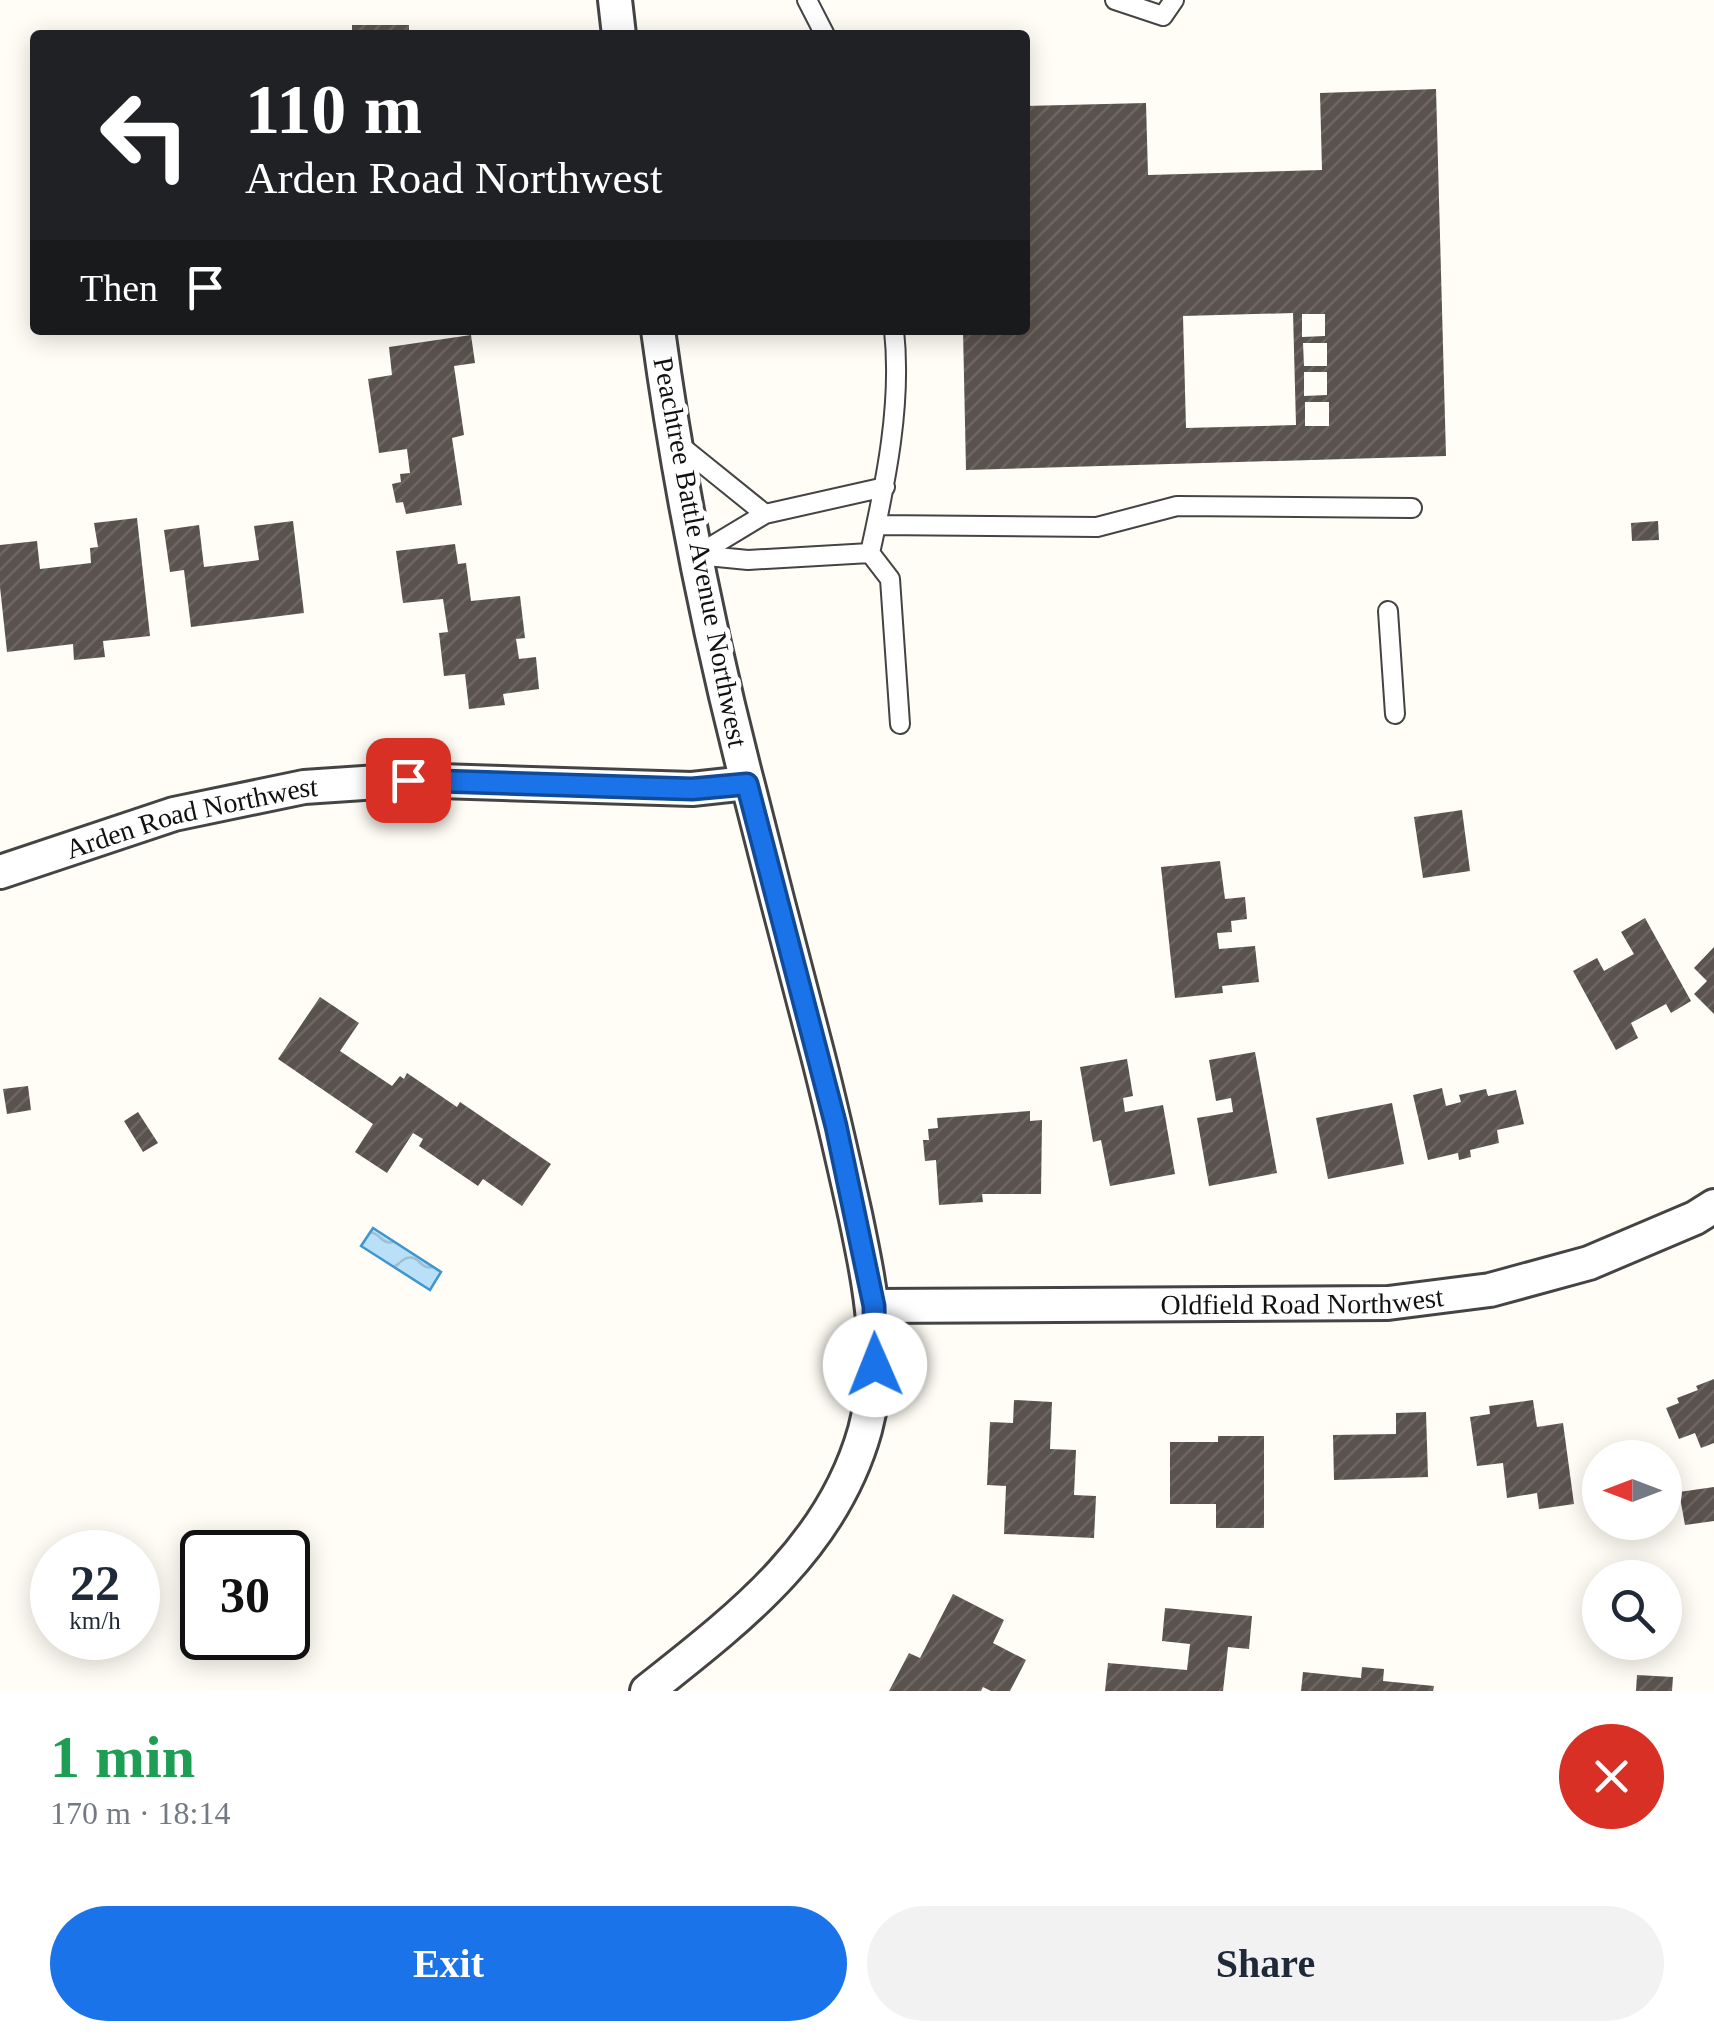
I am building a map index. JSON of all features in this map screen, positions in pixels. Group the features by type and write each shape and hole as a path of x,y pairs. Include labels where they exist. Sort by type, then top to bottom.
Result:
{"street":[{"path":"614,0 618,30"},
{"name":"Peachtree Battle Avenue Northwest","path":"646,1691 734,1623 813,1540 845,1484 865,1429 875,1365 874,1306 836,1126 747,784 697,555 659,335"},
{"name":"Arden Road Northwest","path":"0,872 174,814 304,787 408,780 692,789 747,784"},
{"name":"Oldfield Road Northwest","path":"874,1306 1404,1301 1490,1290 1589,1263 1695,1218 1714,1206"}],"lane":[{"path":"807,0 822,30"},
{"path":"1115,0 1163,16 1174,0"},
{"path":"870,553 885,487 897,358 895,335"},
{"path":"676,443 765,514"},
{"path":"697,555 765,514 885,487"},
{"path":"876,525 1097,527 1177,506 1412,508"},
{"path":"697,555 748,560 870,553"},
{"path":"870,553 890,578 900,724"},
{"path":"1388,611 1395,714"}],"water":[{"path":"373,1228 441,1272 430,1290 361,1246"}],"building":[{"path":"352,25 409,25 409,30 352,30"},
{"path":"1436,89 1446,456 966,470 963,335 1030,335 1030,106 1146,103 1148,175 1322,170 1320,93","holes":["1293,313 1296,425 1186,428 1183,316","1302,314 1325,314 1325,336 1302,337","1303,343 1327,343 1327,366 1304,366","1304,372 1327,372 1327,395 1304,396","1305,402 1329,402 1329,426 1305,426"]},
{"path":"471,335 475,363 454,366 464,435 452,438 462,505 406,514 403,502 396,503 392,484 401,482 400,474 410,473 407,449 379,453 368,379 392,375 389,347"},
{"path":"137,518 150,636 103,641 105,657 74,660 73,644 7,652 0,545 37,541 40,569 91,563 90,548 98,547 94,523"},
{"path":"293,521 304,613 191,627 184,570 170,572 164,530 199,525 204,567 259,560 254,526"},
{"path":"1658,521 1659,540 1632,541 1631,523"},
{"path":"455,544 458,564 466,563 471,601 520,596 525,638 516,639 519,659 536,657 539,689 503,694 505,705 469,709 465,674 444,676 439,633 448,632 443,599 403,603 396,551"},
{"path":"1462,810 1470,871 1423,878 1414,817"},
{"path":"1220,861 1225,899 1245,897 1247,919 1231,921 1232,932 1217,933 1219,949 1255,946 1259,982 1222,986 1223,993 1175,998 1161,867"},
{"path":"1645,918 1691,1001 1671,1013 1666,1004 1631,1023 1638,1038 1616,1050 1573,971 1597,958 1604,971 1634,954 1621,932"},
{"path":"1714,947 1714,1014 1694,994 1707,981 1694,968"},
{"path":"320,997 359,1023 340,1051 392,1086 407,1073 457,1107 460,1102 551,1164 522,1206 483,1179 478,1186 419,1146 423,1139 413,1133 387,1173 355,1152 373,1124 278,1059"},
{"path":"1255,1052 1277,1173 1209,1186 1197,1118 1233,1112 1231,1098 1216,1101 1209,1060"},
{"path":"1127,1059 1133,1096 1123,1098 1125,1112 1163,1105 1175,1174 1110,1186 1101,1140 1093,1142 1080,1067"},
{"path":"28,1086 31,1110 7,1114 3,1089"},
{"path":"1442,1088 1446,1106 1461,1102 1459,1095 1486,1089 1488,1096 1516,1090 1524,1124 1497,1130 1499,1143 1470,1150 1471,1157 1459,1160 1458,1153 1428,1160 1413,1095"},
{"path":"1392,1103 1404,1164 1328,1179 1316,1118"},
{"path":"1030,1111 1030,1121 1042,1120 1041,1194 982,1194 983,1202 939,1205 936,1160 925,1161 923,1140 929,1140 928,1129 938,1128 937,1118"},
{"path":"138,1112 158,1143 143,1152 124,1121"},
{"path":"1714,1379 1714,1443 1701,1448 1695,1433 1679,1439 1666,1408 1679,1403 1677,1398 1698,1390 1696,1386"},
{"path":"1014,1400 1052,1402 1050,1449 1076,1450 1074,1495 1096,1496 1094,1538 1004,1534 1006,1486 987,1485 990,1422 1013,1423"},
{"path":"1533,1400 1537,1427 1563,1423 1574,1504 1539,1509 1537,1493 1507,1498 1503,1463 1477,1466 1470,1417 1490,1414 1489,1406"},
{"path":"1426,1412 1428,1477 1334,1480 1333,1435 1396,1434 1396,1413"},
{"path":"1218,1436 1264,1436 1264,1528 1216,1528 1216,1504 1170,1504 1170,1442 1218,1442"},
{"path":"1714,1487 1714,1521 1685,1525 1682,1492"},
{"path":"953,1594 1004,1620 993,1643 1026,1660 1010,1691 983,1687 981,1691 889,1691 909,1653 920,1658"},
{"path":"1165,1608 1252,1616 1249,1649 1228,1647 1223,1691 1105,1691 1108,1663 1187,1670 1190,1644 1162,1641"},
{"path":"1362,1667 1384,1669 1383,1681 1434,1686 1433,1691 1301,1691 1303,1672 1361,1678"},
{"path":"1637,1675 1673,1677 1672,1691 1636,1691"}],"route":[{"path":"408,780 692,789 747,784 836,1126 874,1306 875,1365"}]}
